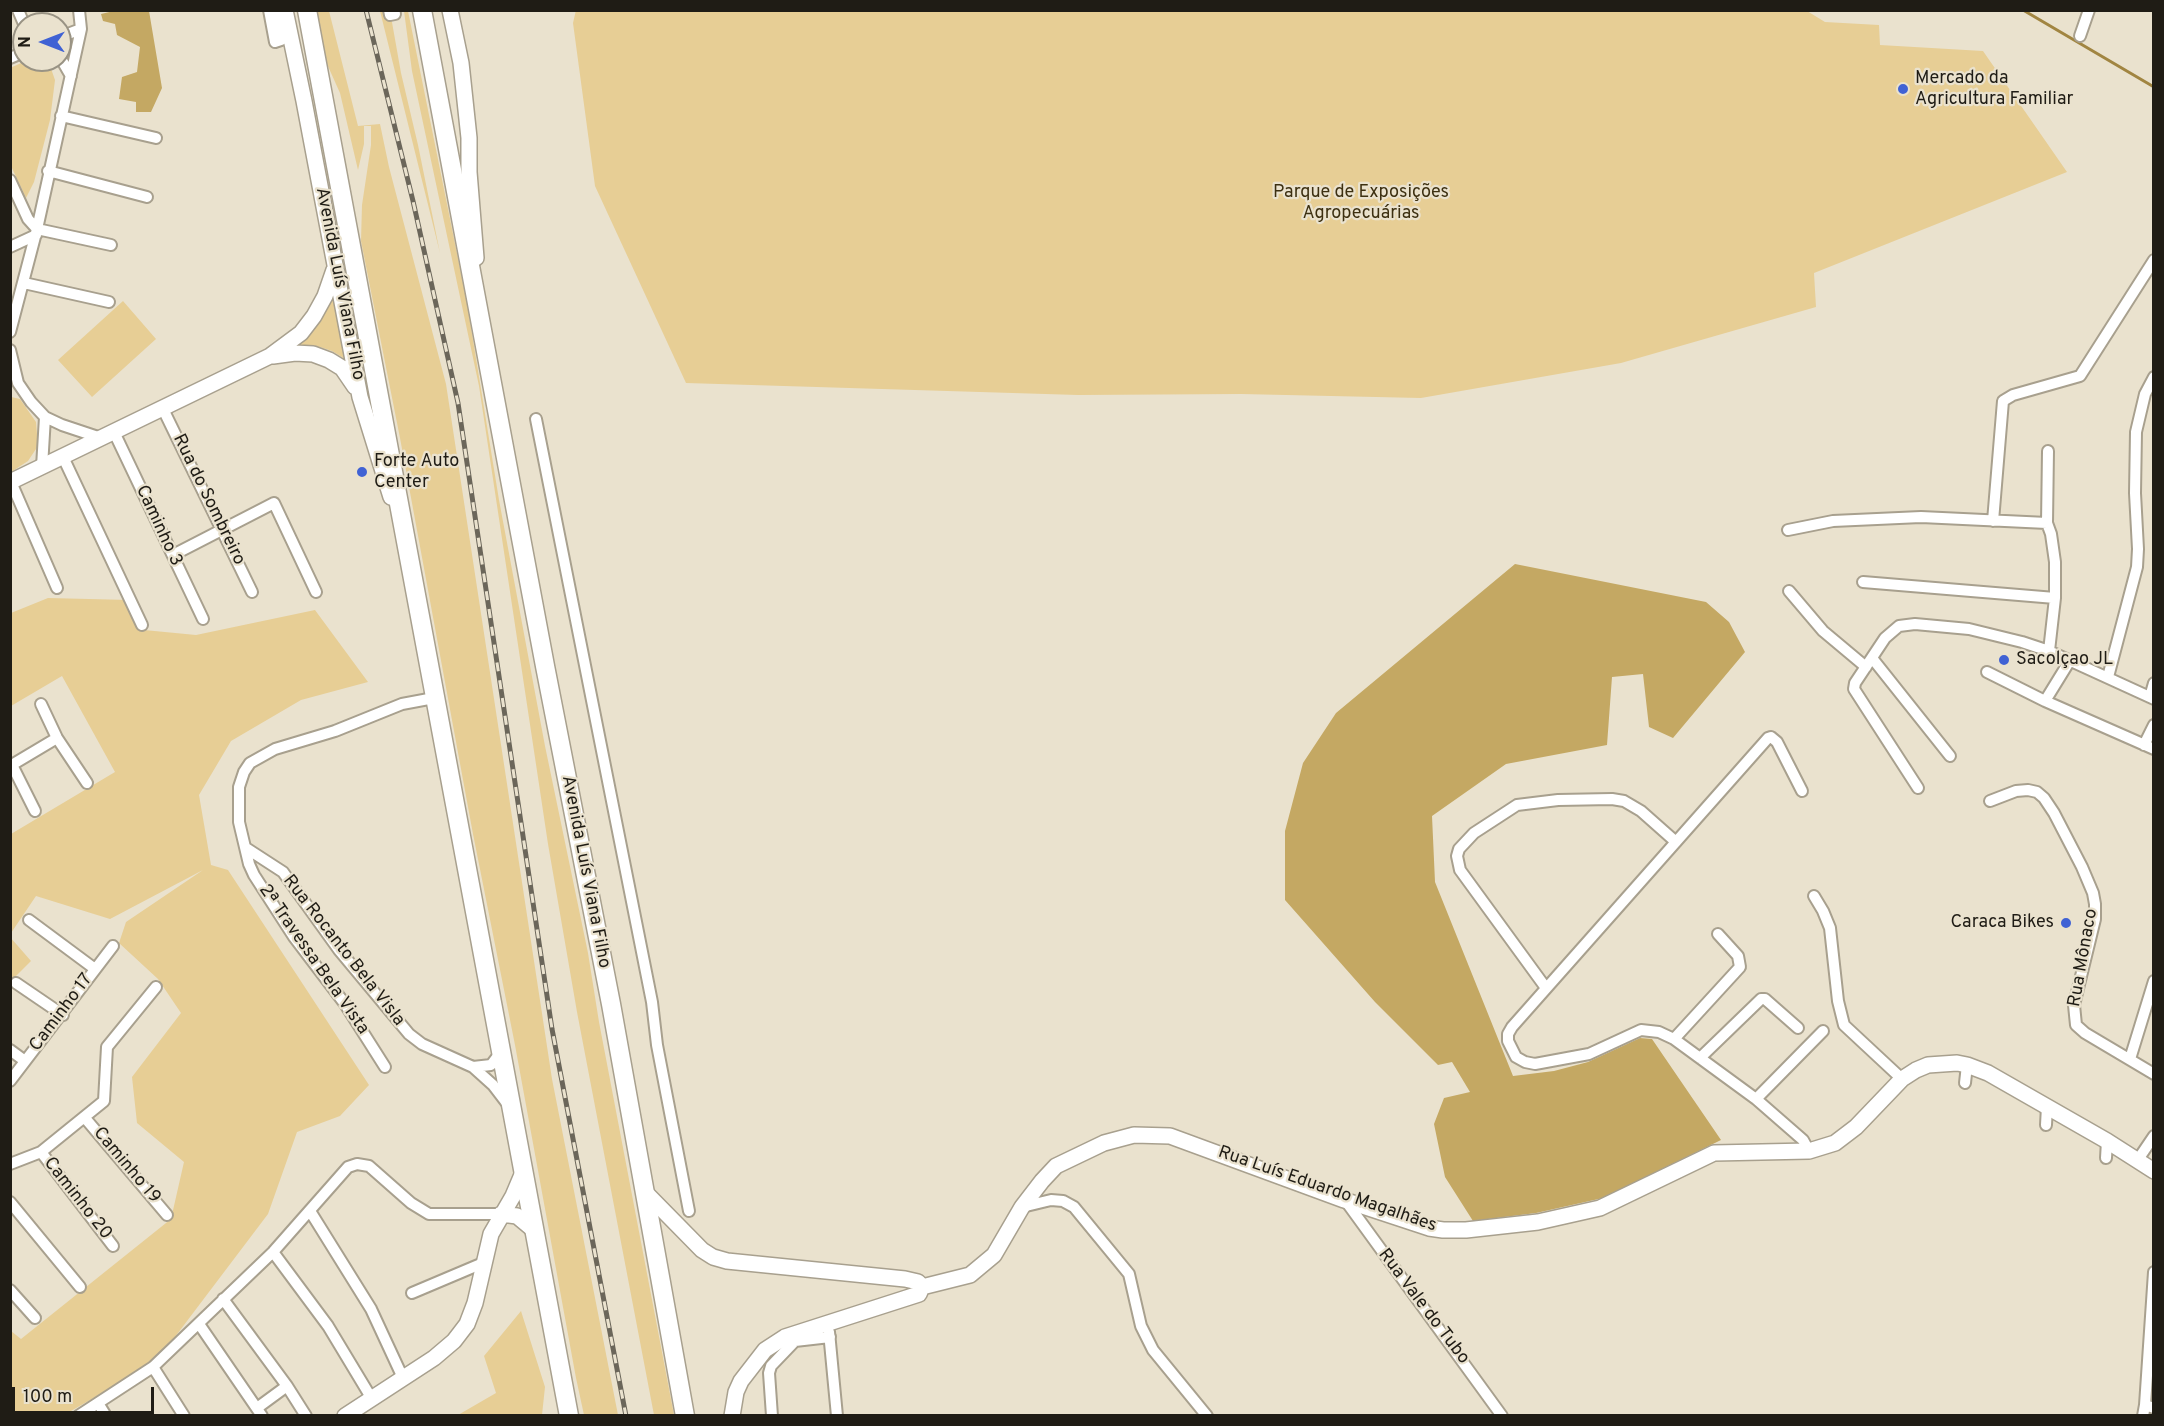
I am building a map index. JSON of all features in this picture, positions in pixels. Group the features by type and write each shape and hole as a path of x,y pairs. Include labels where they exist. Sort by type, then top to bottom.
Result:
{"highway":[{"name":"Avenida Luís Viana Filho","path":"306,10 569,1416"},
{"name":"Avenida Luís Viana Filho","path":"422,10 481,330 611,1004 685,1416"}],"main road":[{"name":"Avenida Luís Viana Filho","path":"285,10 360,397 408,554"},
{"name":"Avenida Luís Viana Filho","path":"450,10 461,63 469,138 469,172 481,330"},
{"path":"11,482 270,356 301,333 314,316 325,296 335,267"},
{"path":"270,356 295,353 313,354 329,360 346,374 360,397"},
{"name":"Rua Luís Eduardo Magalhães","path":"732,1416 736,1392 741,1381 765,1350 785,1337 829,1330 919,1294 922,1287 970,1275 994,1255 1022,1207 1056,1166 1104,1143 1134,1135 1170,1136 1344,1200 1429,1228 1443,1230 1538,1222 1600,1208 1714,1153 1809,1151 1835,1143 1856,1127 1902,1078 1928,1063 1942,1063 1967,1065 1988,1073 2107,1141 2154,1171"},
{"path":"345,1416 435,1359 454,1341 467,1324 475,1303 491,1234 513,1196 524,1170"},
{"path":"644,1191 702,1250 713,1257 739,1262 905,1279 918,1282 922,1287"},
{"path":"501,1214 517,1216 535,1231"}],"street":[{"path":"10,333 36,232 81,30 79,10"},
{"path":"269,10 274,42 281,40 275,10"},
{"path":"275,10 277,36"},
{"path":"389,10 390,15 395,14 394,10"},
{"path":"2080,36 2089,10"},
{"path":"72,33 81,30"},
{"path":"69,72 71,76"},
{"path":"61,116 156,138"},
{"path":"48,171 147,197"},
{"path":"11,183 36,232"},
{"path":"10,247 36,232 111,245"},
{"path":"1993,521 2003,401 2013,395 2080,376 2149,276 2154,260"},
{"path":"24,283 108,303"},
{"path":"10,350 18,382 31,402 45,417 62,425 108,435"},
{"path":"2108,678 2137,567 2136,432 2145,394 2154,377"},
{"name":"Rua do Sombreiro","path":"163,409 252,592"},
{"path":"42,467 45,417"},
{"path":"536,420 652,1002 657,1045 688,1207 680,1227"},
{"name":"Caminho 3","path":"108,435 172,555 203,619"},
{"path":"2048,451 2047,523 2055,562 2055,598 2049,651"},
{"path":"63,457 142,625"},
{"path":"11,482 57,588"},
{"path":"172,555 274,503 316,592"},
{"path":"1788,530 1844,520 1922,517 2047,523"},
{"path":"1863,582 2055,598"},
{"path":"1789,591 1823,631 1869,662 1950,756"},
{"path":"1918,788 1855,692 1855,683 1885,638 1899,626 1915,624 1969,629 2022,642 2049,651 2068,662 2152,698 2154,683"},
{"path":"2045,701 2068,662"},
{"path":"1987,672 2045,701 2149,747 2154,725"},
{"name":"2ª Travessa Bela Vista","path":"385,1067 345,1004 279,915 254,875 238,811 239,787 250,763 275,749 335,731 402,704 434,698"},
{"path":"41,704 57,738 87,783"},
{"path":"1802,791 1777,742 1771,737 1768,738 1546,988 1508,1034 1508,1041 1516,1057 1525,1062 1544,1063 1581,1057 1641,1030 1659,1032 1674,1039 1756,1099 1803,1140 1809,1151"},
{"path":"35,811 11,765 57,738"},
{"name":"Rua Mônaco","path":"1990,801 2016,791 2028,790 2037,792 2044,798 2054,813 2082,867 2095,904 2095,919 2074,1005 2076,1025 2085,1033 2154,1074"},
{"path":"1546,988 1460,870 1457,856 1459,849 1474,833 1517,805 1558,800 1612,799 1624,801 1641,811 1676,842"},
{"name":"Rua Rocanto Bela Visla","path":"246,848 283,872 339,950 409,1034 422,1044 473,1067 500,1093 517,1131"},
{"path":"1814,896 1830,928 1838,1001 1844,1025 1902,1078"},
{"path":"29,921 95,969"},
{"path":"1674,1039 1740,967 1738,956 1718,934"},
{"name":"Caminho 17","path":"10,1081 63,1015 113,946"},
{"path":"2130,1059 2154,981"},
{"path":"16,983 63,1015"},
{"path":"13,1162 41,1152 104,1101 107,1047 156,987"},
{"path":"1700,1058 1761,999 1765,999 1798,1028"},
{"path":"1756,1099 1823,1031"},
{"path":"473,1067 491,1065 502,1049"},
{"path":"10,1050 25,1061"},
{"path":"1965,1083 1967,1065"},
{"path":"2046,1125 2047,1106"},
{"name":"Caminho 19","path":"85,1118 167,1215"},
{"path":"2137,1161 2154,1136"},
{"path":"2106,1158 2107,1141"},
{"name":"Caminho 20","path":"41,1152 113,1246"},
{"path":"78,1416 153,1367 273,1252 348,1167 364,1164 369,1166 420,1210 429,1214 501,1214"},
{"path":"1022,1207 1051,1200 1063,1201 1074,1207 1129,1274 1141,1326 1153,1350 1207,1416"},
{"name":"Rua Vale do Tubo","path":"1344,1200 1502,1416"},
{"path":"10,1202 80,1287"},
{"path":"310,1211 371,1309 403,1378"},
{"path":"273,1252 328,1326 372,1399"},
{"path":"412,1293 483,1263"},
{"path":"2147,1409 2154,1272"},
{"path":"10,1290 34,1318"},
{"path":"223,1299 287,1386 306,1416"},
{"path":"199,1324 259,1412 287,1386"},
{"path":"772,1416 769,1373 771,1366 795,1341 829,1330 837,1416"},
{"path":"153,1367 184,1416"},
{"path":"98,1403 106,1416"}],"green space":[{"name":"Parque de Exposições Agropecuárias","path":"576,10 1807,11 1825,22 1879,25 1880,45 1983,51 2067,172 1814,273 1816,307 1621,363 1421,398 1241,394 1078,395 686,383 595,186 573,23"},
{"path":"317,11 329,11 358,126 380,124 389,167 446,384 552,1079 618,1415 584,1415 576,1378 515,1045 361,241 362,205 371,145 371,126 364,126 364,144 358,170 340,93 327,64"},
{"path":"380,11 390,11 440,253"},
{"path":"404,11 408,11 467,303 499,500 545,746 588,953 599,1022 674,1415 654,1415 577,1012 548,844 479,386 412,71"},
{"path":"12,67 12,72 52,72 55,80 50,120 34,182 26,198 11,166 10,68"},
{"path":"335,288 348,364 332,351 320,347 295,345"},
{"path":"123,301 156,339 92,397 58,360"},
{"path":"11,397 20,399 36,422 38,446 28,461 11,472"},
{"path":"48,598 130,600 144,630 196,635 315,610 368,682 301,700 231,741 199,795 211,865 228,870 369,1085 340,1116 297,1132 268,1214 156,1362 64,1415 11,1415 11,1331 21,1339 171,1219 184,1162 137,1123 132,1077 181,1013 158,979 119,943 126,922 203,870 110,919 36,896 11,933 11,834 115,772 62,676 11,706 11,613"},
{"path":"10,937 31,961 11,981 10,981"},
{"path":"521,1311 545,1387 542,1415 458,1415 496,1393 484,1356"}],"shaded area":[{"path":"118,10 149,11 162,88 151,112 136,112 136,102 119,99 122,77 137,72 140,47 117,35 115,24 103,21 101,14"},
{"path":"1515,564 1706,602 1729,622 1745,652 1673,738 1649,727 1643,674 1612,677 1607,745 1506,764 1432,816 1435,882 1513,1076 1554,1071 1588,1062 1640,1038 1652,1039 1721,1140 1603,1198 1536,1213 1473,1221 1445,1177 1434,1124 1444,1098 1470,1092 1452,1062 1438,1065 1375,1002 1285,900 1285,831 1303,763 1336,713"}],"waterway":[{"path":"2023,10 2154,87"}],"railway":[{"path":"366,10 413,201 458,403 552,1029 626,1416"}],"place":[{"name":"Mercado da Agricultura Familiar","path":"1903,89"},
{"name":"Forte Auto Center","path":"362,472"},
{"name":"Sacolçao JL","path":"2004,660"},
{"name":"Caraca Bikes","path":"2066,923"}]}
